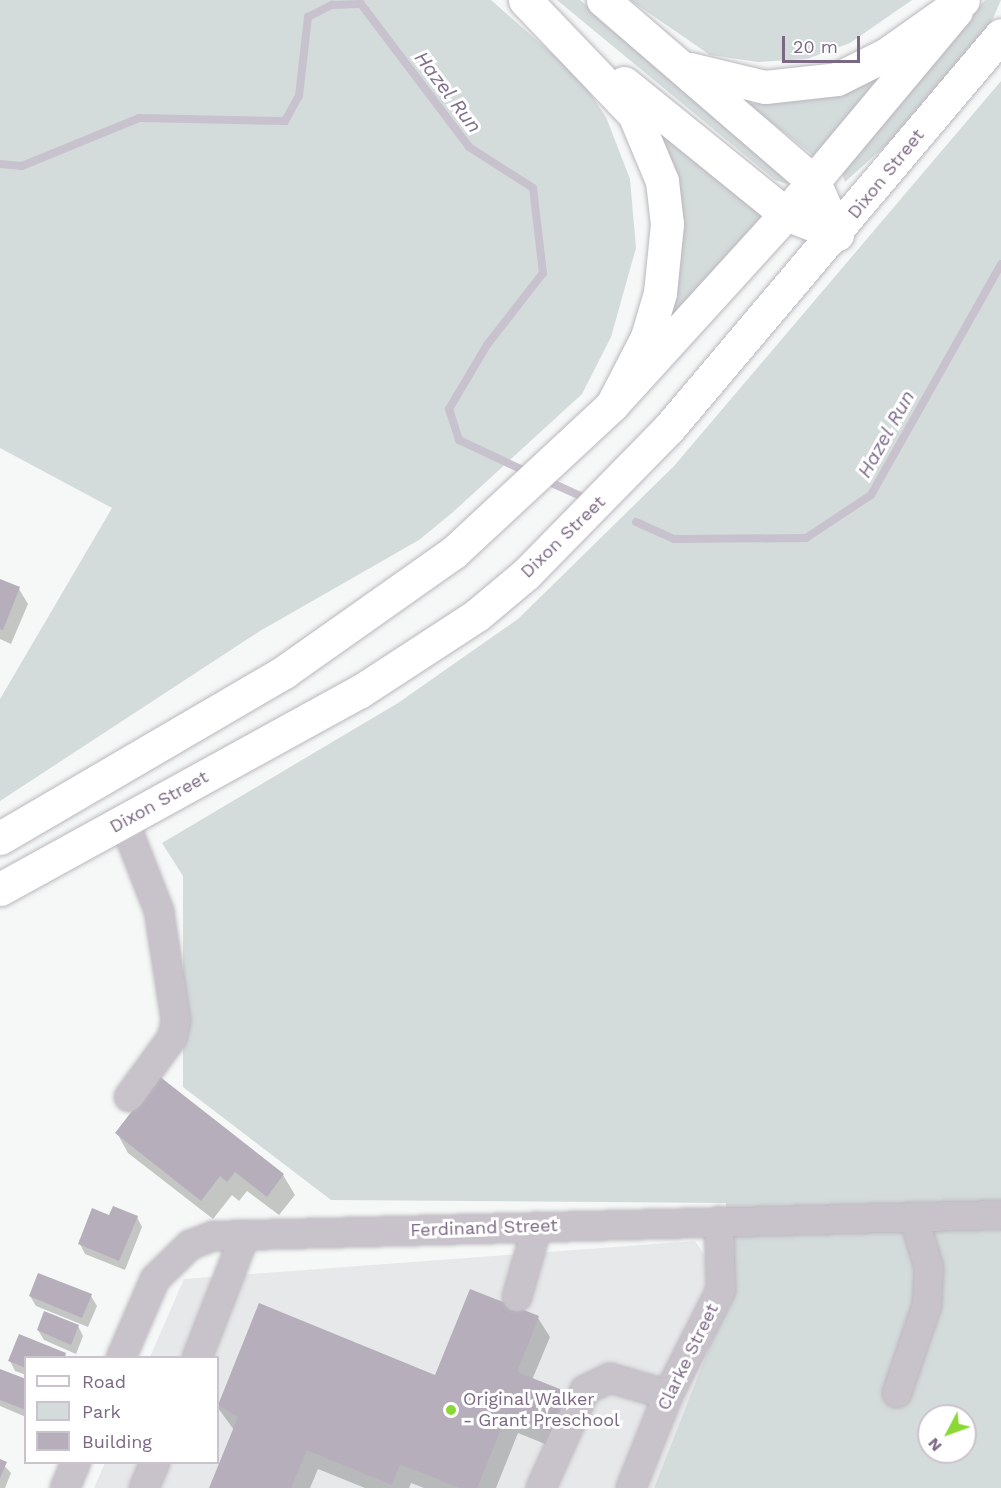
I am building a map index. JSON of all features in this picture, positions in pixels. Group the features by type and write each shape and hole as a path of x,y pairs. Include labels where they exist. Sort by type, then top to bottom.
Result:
{"main road":[{"path":"525,0 572,45 634,114 662,181 668,224 660,293 647,338 612,405"},
{"path":"603,0 814,182 837,234"},
{"path":"680,66 765,87 837,79 887,54 964,0"},
{"path":"0,838 284,672 454,552 612,405 814,182 964,0"},
{"name":"Dixon Street","path":"0,889 359,692 477,615 526,574 669,428 837,234 1001,35"},
{"path":"572,45 786,214 837,234"}],"street":[{"path":"124,821 159,911 176,1022 172,1038 129,1097"},
{"name":"Ferdinand Street","path":"122,1356 155,1279 170,1260 213,1236 1001,1215"},
{"path":"897,1393 927,1305 929,1269 914,1218"},
{"name":"Clarke Street","path":"631,1488 668,1395 721,1290 719,1221"},
{"path":"516,1297 537,1227"},
{"path":"198,1356 245,1235"},
{"path":"541,1488 585,1390 610,1378 668,1395"},
{"path":"65,1488 75,1464"},
{"path":"144,1488 154,1464"}],"shaded area":[{"name":"Original Walker - Grant Preschool","path":"695,1241 721,1279 718,1325 654,1488 94,1488 105,1464 219,1464 219,1356 150,1356 184,1279"}],"green space":[{"path":"0,0 491,0 579,77 606,117 630,179 636,248 611,337 582,394 452,513 419,540 260,631 0,801 0,699 112,508 0,448"},
{"path":"557,0 580,0 670,74 789,179 787,184 775,180"},
{"path":"630,0 912,0 850,43 807,59 758,62 710,55"},
{"path":"985,0 1001,0 991,23 903,130 845,182 842,174"},
{"path":"883,73 814,156 748,104 819,99"},
{"path":"1001,81 1001,1488 654,1488 718,1325 726,1203 331,1200 183,1087 183,876 162,843 398,703 518,619 674,466"},
{"path":"658,129 761,210 764,218 657,343"}],"building":[{"path":"0,579 20,587 3,630 0,629"},
{"path":"159,1076 284,1174 267,1197 235,1172 227,1182 220,1176 201,1201 115,1133"},
{"path":"113,1206 138,1216 119,1261 78,1244 92,1208 109,1215"},
{"path":"38,1273 92,1294 82,1318 29,1296"},
{"path":"470,1289 539,1316 517,1372 570,1393 553,1433 507,1414 477,1488 460,1488 400,1464 392,1485 307,1450 291,1488 209,1488 238,1417 219,1406 219,1403 259,1303 435,1375"},
{"path":"44,1311 79,1325 71,1345 37,1330"},
{"path":"19,1334 66,1353 65,1356 24,1356 24,1367 8,1361"},
{"path":"0,1369 24,1378 24,1409 0,1400"},
{"path":"0,1459 7,1462 0,1478"}],"waterway":[{"name":"Hazel Run","path":"0,164 22,166 139,118 285,121 299,96 308,17 332,5 361,4 469,147 533,188 543,273 487,345 449,409 459,440 527,472"},
{"name":"Hazel Run","path":"636,522 674,539 806,538 871,495 1001,264"},
{"name":"Hazel Run","path":"543,479 587,499"}],"place":[{"name":"Original Walker - Grant Preschool","path":"451,1410"}]}
